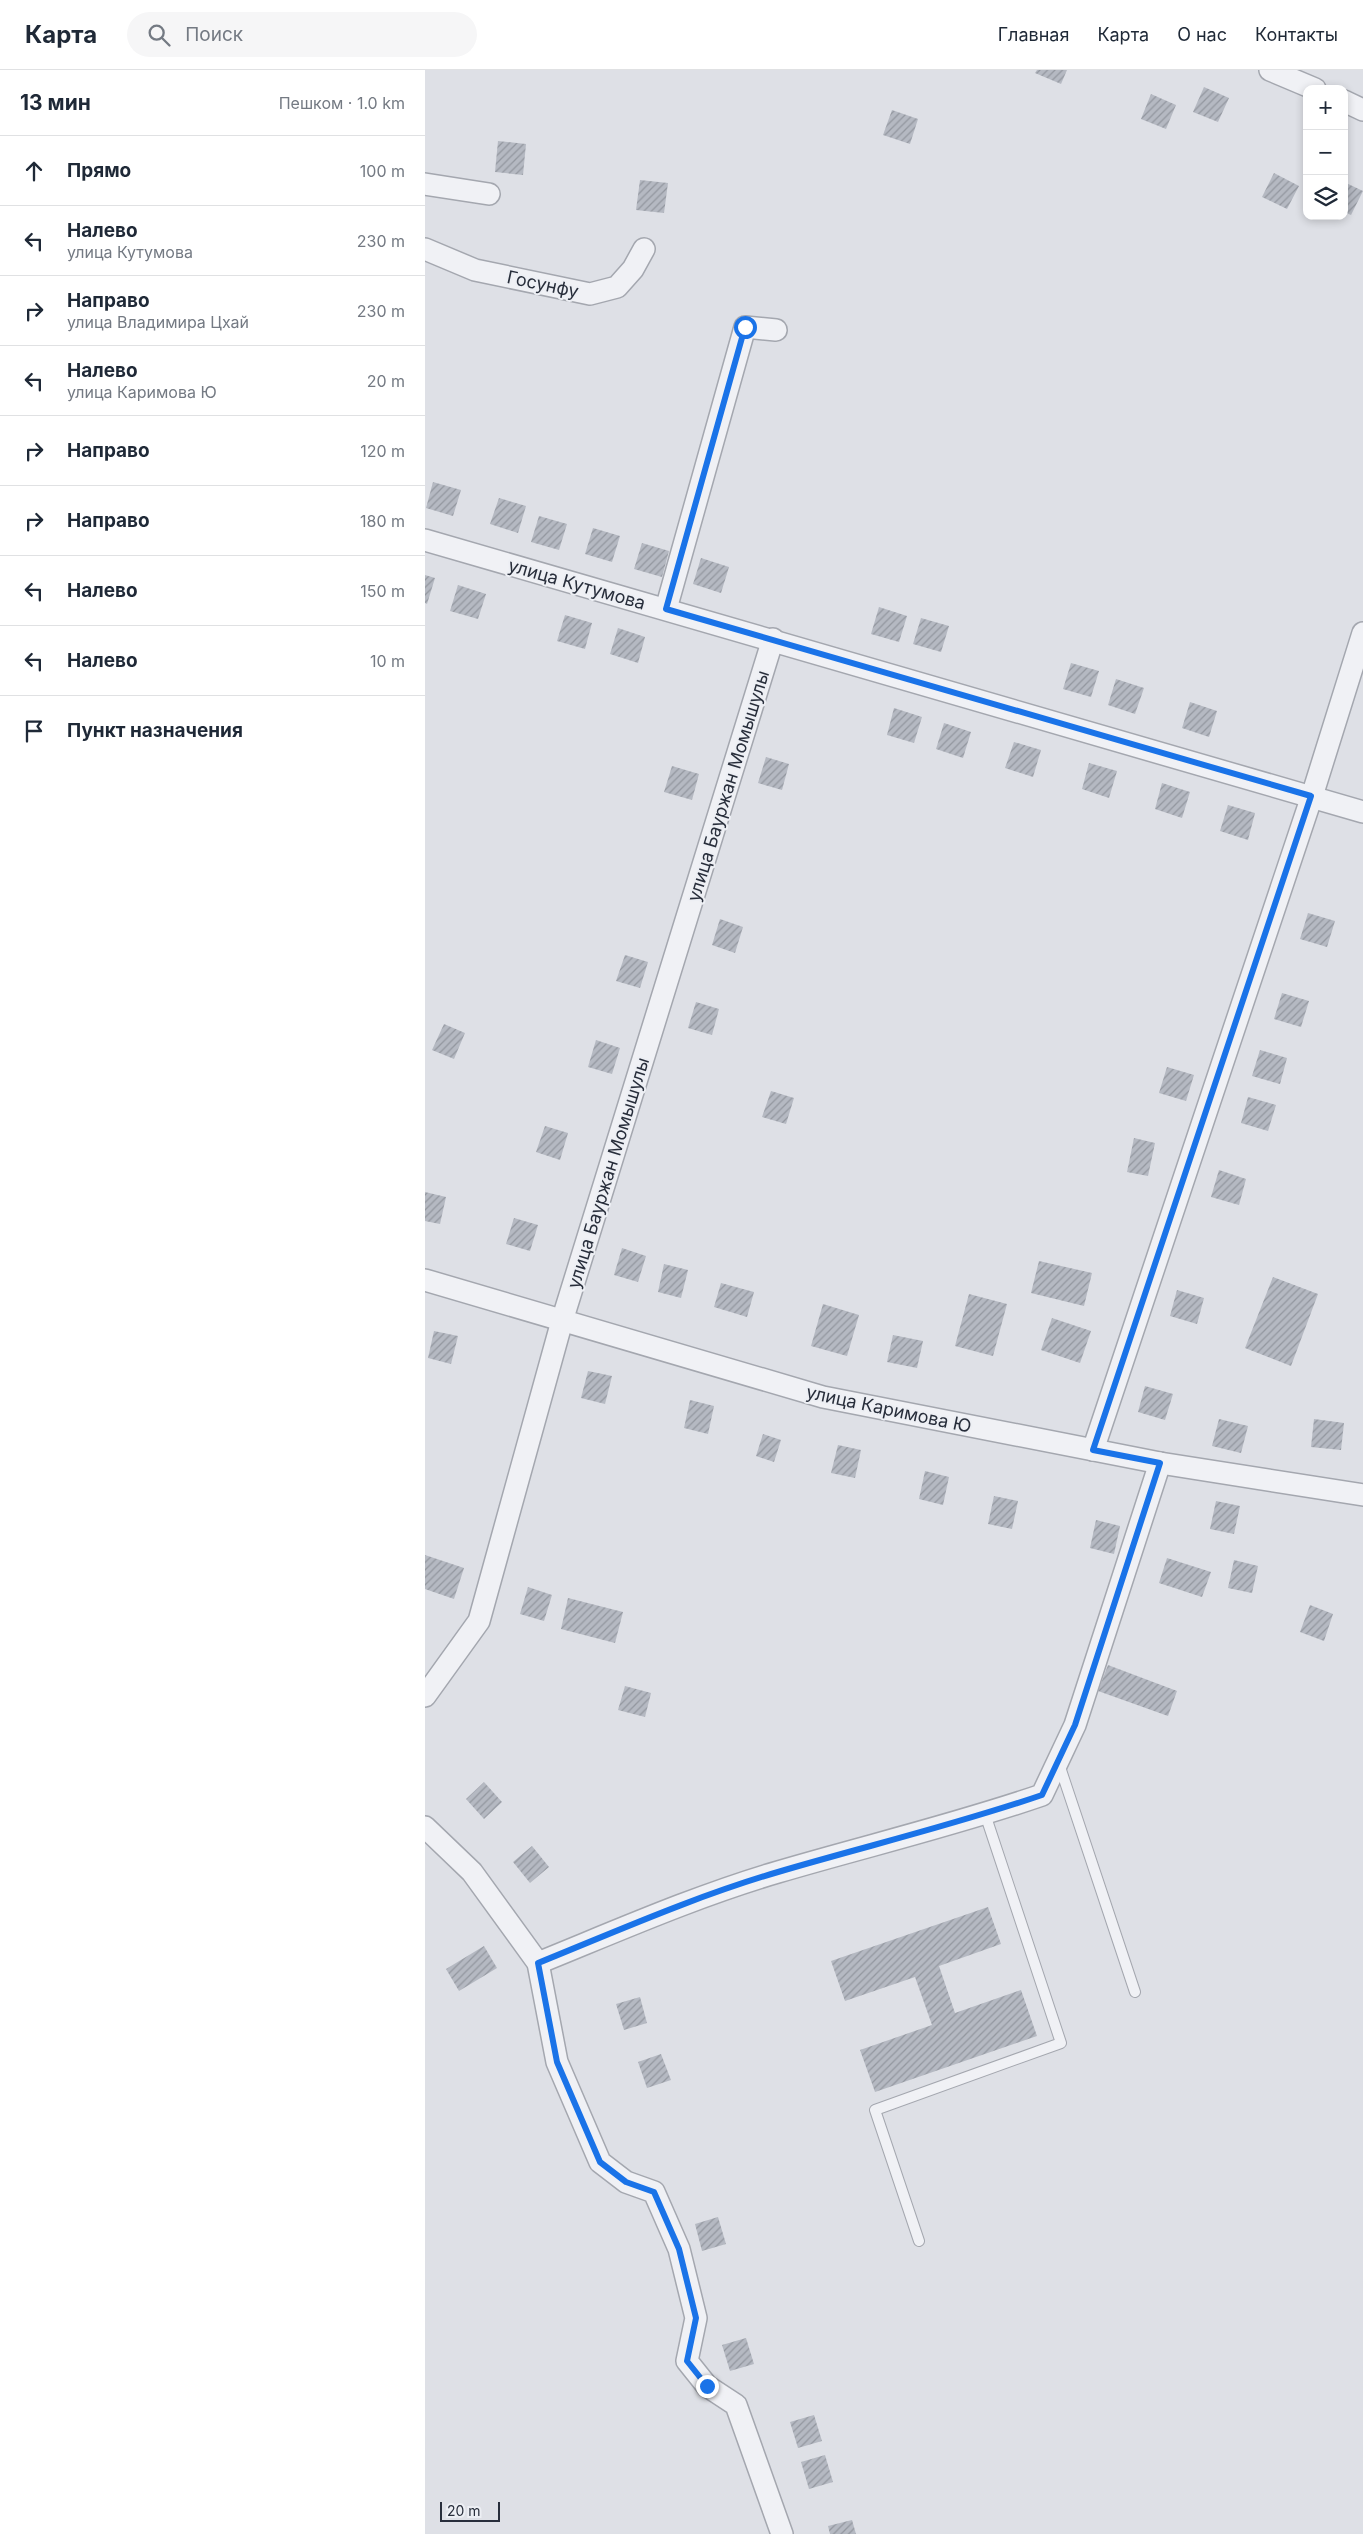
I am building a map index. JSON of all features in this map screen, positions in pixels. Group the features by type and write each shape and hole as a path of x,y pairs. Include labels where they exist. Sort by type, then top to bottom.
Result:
{"street":[{"path":"1269,70 1305,85"},
{"path":"1348,103 1363,110"},
{"path":"425,184 489,194"},
{"name":"Госунфу","path":"425,249 475,270 590,294 617,287 633,269 644,249"},
{"path":"666,609 745,327 777,330"},
{"name":"улица Кутумова","path":"425,540 773,639 1363,812"},
{"path":"1093,1450 1311,796 1363,633"},
{"name":"улица Бауржан Момышулы","path":"425,1696 479,1621 562,1322 773,639"},
{"name":"улица Каримова Ю","path":"425,1280 562,1322 823,1396 1160,1463 1363,1495"},
{"path":"538,1963 709,1894 777,1872 985,1814 1042,1795 1059,1764 1075,1725 1160,1463"},
{"path":"425,1827 472,1872 538,1963 557,2062 600,2162 626,2182 654,2192 679,2249 696,2318 687,2361 707,2386 736,2405 782,2534"}],"lane":[{"path":"1059,1764 1135,1992"},
{"path":"919,2241 875,2110 1061,2043 985,1814"}],"building":[{"path":"1037,70 1067,70 1061,84 1035,73"},
{"path":"1204,87 1229,98 1218,122 1193,112"},
{"path":"1151,94 1176,105 1166,129 1141,119"},
{"path":"892,110 918,119 910,144 883,135"},
{"path":"498,141 526,144 523,175 495,172"},
{"path":"1274,173 1299,186 1287,209 1262,197"},
{"path":"640,180 668,183 664,213 636,210"},
{"path":"1348,184 1363,191 1351,215 1348,214"},
{"path":"433,482 461,490 453,516 426,508"},
{"path":"499,498 526,506 518,533 490,524"},
{"path":"539,516 567,524 559,550 531,542"},
{"path":"593,528 620,536 612,562 585,554"},
{"path":"642,543 669,551 662,577 634,569"},
{"path":"701,558 729,567 721,593 693,584"},
{"path":"425,575 435,578 427,604 425,603"},
{"path":"458,585 486,594 478,619 450,611"},
{"path":"879,607 907,616 899,642 871,634"},
{"path":"565,615 592,623 585,649 557,641"},
{"path":"921,618 949,626 941,652 913,644"},
{"path":"618,628 645,637 638,663 610,654"},
{"path":"1071,663 1099,671 1091,697 1063,689"},
{"path":"1116,679 1144,688 1135,714 1108,705"},
{"path":"1190,702 1217,711 1209,737 1182,728"},
{"path":"894,708 922,717 914,743 887,735"},
{"path":"944,723 971,732 963,758 936,749"},
{"path":"1014,742 1041,750 1033,777 1005,768"},
{"path":"766,757 789,764 782,790 758,783"},
{"path":"1089,763 1117,771 1109,798 1082,789"},
{"path":"672,766 699,774 692,800 664,792"},
{"path":"1162,783 1190,792 1182,818 1155,809"},
{"path":"1228,805 1255,813 1248,840 1220,831"},
{"path":"1308,913 1335,921 1327,947 1300,939"},
{"path":"720,919 743,927 735,953 712,945"},
{"path":"625,955 648,962 640,988 616,981"},
{"path":"1282,993 1309,1001 1301,1027 1274,1019"},
{"path":"696,1002 719,1009 712,1035 688,1028"},
{"path":"444,1024 465,1033 454,1059 432,1050"},
{"path":"596,1040 620,1048 612,1074 588,1067"},
{"path":"1260,1050 1287,1058 1280,1084 1252,1076"},
{"path":"1167,1067 1194,1075 1186,1101 1159,1093"},
{"path":"771,1091 794,1098 786,1124 762,1117"},
{"path":"1248,1097 1276,1105 1268,1131 1241,1123"},
{"path":"545,1126 568,1133 560,1160 536,1152"},
{"path":"1134,1138 1155,1143 1148,1176 1127,1172"},
{"path":"1219,1170 1246,1179 1239,1205 1211,1197"},
{"path":"425,1192 446,1197 440,1224 425,1221"},
{"path":"514,1218 538,1225 530,1251 506,1244"},
{"path":"622,1248 646,1256 638,1282 614,1275"},
{"path":"1039,1261 1092,1273 1084,1306 1031,1293"},
{"path":"664,1264 688,1270 681,1298 658,1292"},
{"path":"1273,1277 1318,1294 1291,1366 1245,1348"},
{"path":"721,1283 754,1292 747,1317 714,1307"},
{"path":"1177,1290 1204,1298 1197,1324 1170,1316"},
{"path":"969,1294 1007,1304 993,1356 955,1346"},
{"path":"823,1304 859,1315 847,1356 811,1346"},
{"path":"1052,1318 1091,1331 1080,1363 1041,1350"},
{"path":"434,1331 458,1336 451,1364 428,1358"},
{"path":"893,1335 923,1341 917,1368 887,1362"},
{"path":"588,1371 612,1376 605,1404 581,1398"},
{"path":"1145,1386 1173,1394 1165,1420 1138,1412"},
{"path":"690,1400 714,1406 708,1434 684,1428"},
{"path":"1219,1419 1248,1426 1241,1453 1212,1446"},
{"path":"1314,1419 1344,1423 1341,1450 1311,1447"},
{"path":"763,1434 781,1440 774,1462 756,1456"},
{"path":"838,1445 861,1450 855,1478 831,1473"},
{"path":"925,1471 949,1477 943,1505 919,1499"},
{"path":"994,1496 1018,1501 1012,1529 988,1524"},
{"path":"1216,1501 1240,1506 1234,1534 1210,1529"},
{"path":"1096,1520 1120,1526 1114,1554 1090,1548"},
{"path":"425,1555 464,1568 454,1599 425,1589"},
{"path":"1167,1558 1211,1572 1202,1597 1159,1583"},
{"path":"1234,1560 1258,1566 1252,1593 1228,1588"},
{"path":"528,1587 552,1595 544,1621 520,1614"},
{"path":"568,1598 623,1612 615,1643 561,1629"},
{"path":"1310,1605 1333,1614 1324,1641 1300,1632"},
{"path":"1108,1665 1177,1691 1168,1716 1098,1691"},
{"path":"625,1686 651,1693 645,1717 618,1710"},
{"path":"484,1782 502,1802 484,1819 466,1799"},
{"path":"532,1846 549,1867 530,1883 513,1862"},
{"path":"988,1907 1001,1944 939,1966 955,2013 1021,1990 1037,2036 875,2092 860,2050 932,2025 915,1977 845,2001 831,1961"},
{"path":"484,1946 497,1968 459,1991 446,1969"},
{"path":"640,1997 647,2023 624,2030 616,2004"},
{"path":"661,2054 671,2080 647,2088 638,2062"},
{"path":"718,2217 726,2244 702,2251 695,2224"},
{"path":"746,2338 754,2364 730,2371 722,2345"},
{"path":"814,2415 822,2441 798,2448 790,2422"},
{"path":"825,2455 833,2482 809,2489 801,2462"},
{"path":"852,2520 856,2534 830,2534 828,2526"}],"route":[{"path":"707,2386 687,2361 696,2318 679,2249 654,2192 626,2182 600,2162 557,2062 546,2013 538,1963 709,1894 777,1872 985,1814 1042,1795 1059,1764 1075,1725 1160,1463 1093,1450 1311,796 666,609 745,327"}]}
